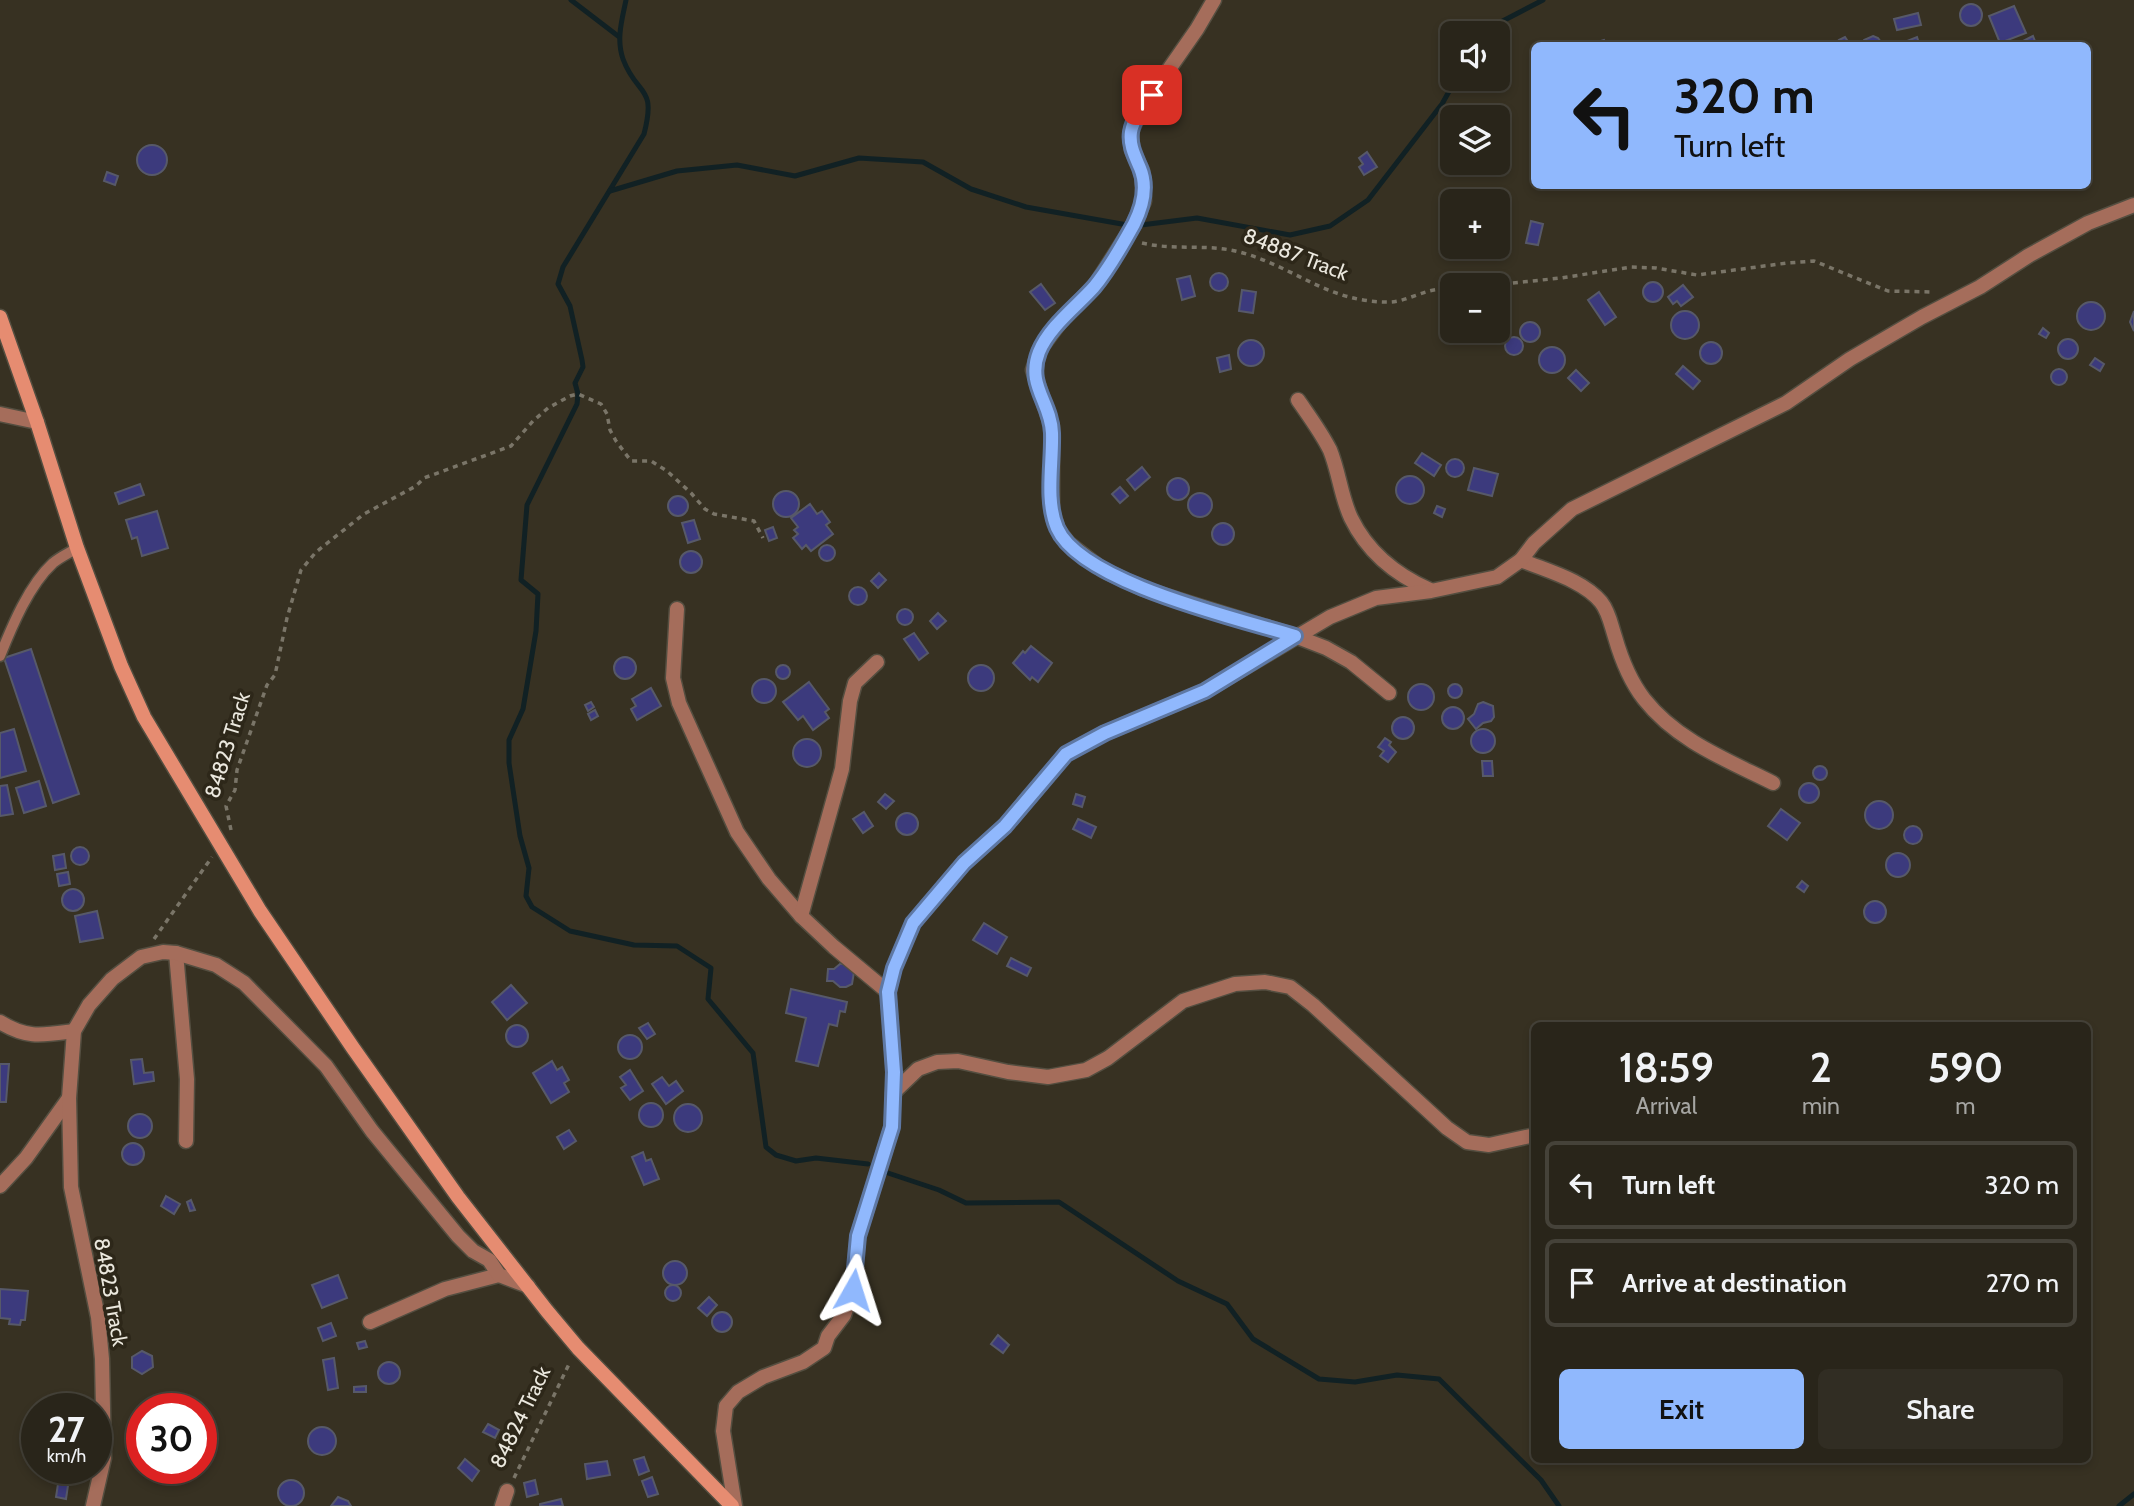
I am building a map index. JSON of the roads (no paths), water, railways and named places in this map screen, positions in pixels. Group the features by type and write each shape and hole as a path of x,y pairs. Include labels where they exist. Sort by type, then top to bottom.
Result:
{"street":[{"path":"1214,0 1142,108 1131,131 1132,150 1142,172 1144,201 1096,284 1060,322 1041,348 1033,370 1052,427 1052,511 1058,530 1068,543 1103,570 1144,589 1326,648 1351,662 1388,693"},
{"path":"734,1506 723,1431 726,1406 738,1392 762,1377 803,1362 824,1348 828,1336 844,1315 853,1290 858,1236 892,1127 894,1072 888,992 894,968 913,923 964,863 1005,826 1066,754 1105,733 1205,691 1295,636 1330,617 1376,598 1431,591 1497,577 1521,560 1534,543 1572,509 1786,403 1850,359 1980,287 2028,256 2088,223 2134,205"},
{"path":"0,317 77,548 121,666 144,716 260,911 352,1048 458,1196 528,1286 578,1348 734,1506"},
{"path":"1298,400 1330,451 1350,517 1363,538 1383,562 1404,579 1431,591"},
{"path":"0,414 37,422"},
{"path":"1521,560 1568,580 1591,593 1602,603 1631,678 1645,700 1680,734 1709,752 1773,783"},
{"path":"677,609 673,678 679,703 737,832 769,879 801,916 888,992"},
{"path":"801,916 842,769 850,701 855,683 877,662"},
{"name":"84823 Track","path":"93,1506 104,1458 102,1359 98,1317 71,1186 69,1098 74,1031 89,1005 112,979 141,957 163,952 176,953"},
{"path":"186,1141 187,1079 176,953 216,965 244,983 326,1066 372,1131 458,1236 473,1251 489,1260 499,1275 528,1286"},
{"path":"893,1093 918,1069 937,1062 958,1061 1048,1077 1086,1070 1108,1058 1184,1001 1235,984 1265,982 1290,987 1447,1128 1467,1142 1489,1145 1531,1136"},
{"path":"0,1022 17,1032 37,1035 74,1031"},
{"path":"0,1186 26,1158 69,1098"},
{"path":"370,1322 445,1290 499,1275"},
{"name":"84824 Track","path":"502,1506 507,1491"}],"lane":[{"path":"0,656 13,624 38,580 54,562 77,548"}],"waterway":[{"path":"571,0 618,36"},
{"path":"626,0 620,30 621,52 628,71 647,98 644,134 563,267 558,284 570,306 583,367 575,383 577,404 527,505 521,580 538,594 536,631 523,709 509,740 509,763 520,836 529,868 526,896 532,907 570,931 634,945 677,946 711,968 708,999 753,1053 766,1147 776,1155 796,1161 816,1158 868,1164"},
{"path":"1503,21 1543,0"},
{"path":"610,191 677,171 737,165 795,176 859,158 923,162 971,189 1026,207 1133,226 1197,218 1290,235 1330,226 1368,200 1449,91"},
{"path":"885,1172 939,1190 966,1203 1059,1202 1178,1281 1227,1304 1253,1339 1319,1379 1355,1382 1397,1375 1439,1379 1541,1480 1559,1506"},
{"path":"2119,1506 2134,1494"}]}
